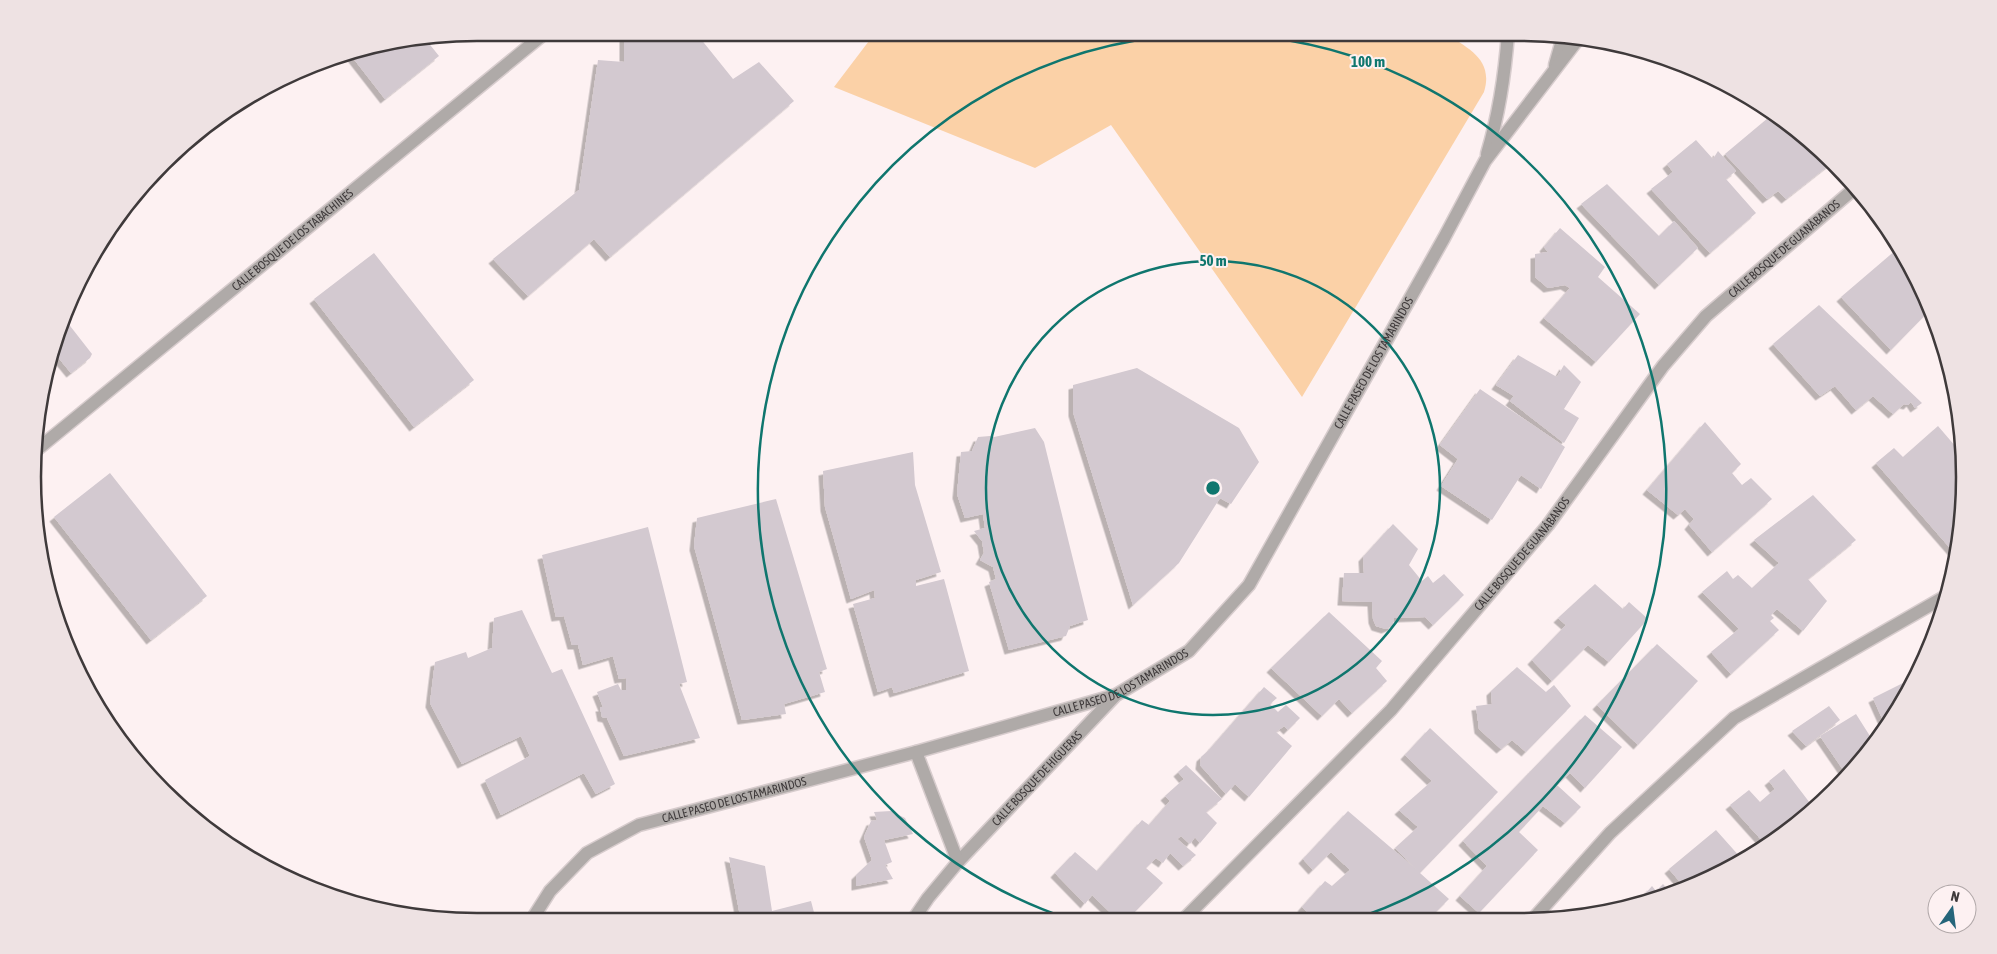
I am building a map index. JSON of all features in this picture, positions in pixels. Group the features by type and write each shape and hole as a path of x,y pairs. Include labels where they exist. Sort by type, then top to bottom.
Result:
{"street":[{"name":"CALLE BOSQUE DE LOS TABACHINES","path":"42,445 535,41"},
{"name":"CALLE PASEO DE LOS TAMARINDOS","path":"1485,161 1496,123 1503,84 1507,41"},
{"path":"1547,80 1561,43"},
{"name":"CALLE PASEO DE LOS TAMARINDOS","path":"536,913 550,891 587,852 639,826 916,752 1116,695 1189,651 1249,585 1439,247 1485,161 1574,45"},
{"name":"CALLE BOSQUE DE GUANÁBANOS","path":"1190,913 1391,710 1548,525 1663,366 1706,316 1850,192"},
{"path":"1539,912 1610,833 1734,718 1938,601"},
{"name":"CALLE BOSQUE DE HIGUERAS","path":"918,913 958,862 1116,695"},
{"path":"916,752 958,862"}],"shaded area":[{"path":"869,41 1457,41 1477,56 1485,71 1486,81 1484,92 1302,397 1111,125 1035,168 834,87"}],"building":[{"path":"624,41 702,41 733,79 759,62 794,101 610,257 594,239 528,296 493,259 579,190 598,60 624,62"},
{"path":"429,44 439,56 385,99 354,59"},
{"path":"1767,119 1807,149 1826,167 1786,199 1778,191 1767,199 1725,154"},
{"path":"1696,140 1713,159 1718,151 1736,171 1726,179 1756,213 1710,253 1651,189 1673,172 1667,164"},
{"path":"1607,184 1659,236 1674,221 1698,248 1659,285 1581,204"},
{"path":"1560,228 1605,267 1598,277 1640,314 1596,362 1544,318 1570,288 1565,285 1548,288 1535,277 1535,254 1548,252 1544,247"},
{"path":"374,253 474,380 414,427 314,299"},
{"path":"1893,253 1911,284 1925,315 1891,350 1841,297"},
{"path":"1819,305 1922,403 1915,408 1911,402 1908,405 1904,404 1893,414 1873,396 1856,410 1835,386 1820,396 1773,344"},
{"path":"69,324 92,354 90,358 71,373 58,357"},
{"path":"1518,355 1557,377 1564,365 1581,382 1564,409 1579,418 1564,443 1510,401 1514,396 1496,385"},
{"path":"1137,368 1239,428 1259,462 1231,504 1220,498 1179,563 1133,605 1073,412 1073,385"},
{"path":"1480,389 1565,447 1541,489 1521,475 1492,520 1441,486 1458,459 1440,445"},
{"path":"1705,422 1741,464 1732,473 1742,485 1751,478 1772,499 1712,552 1689,525 1694,519 1685,509 1678,515 1647,490"},
{"path":"1938,426 1955,445 1955,505 1950,547 1876,463 1894,448 1903,457"},
{"path":"1035,428 1044,442 1088,620 1070,626 1066,636 1009,650 989,582 996,579 993,567 980,560 984,553 982,541 974,531 985,528 983,514 965,518 957,494 961,452 972,451 978,437 994,437"},
{"path":"913,452 915,485 941,572 916,580 916,586 944,579 969,671 894,693 892,687 878,692 853,604 875,598 874,590 851,599 825,507 823,471"},
{"path":"110,473 207,596 151,640 54,517"},
{"path":"1813,495 1856,540 1808,579 1827,601 1803,631 1777,609 1771,615 1774,618 1770,621 1779,630 1731,674 1711,652 1739,629 1702,592 1727,571 1733,579 1738,575 1752,588 1779,563 1754,540"},
{"path":"776,499 827,669 819,672 825,692 784,704 786,714 742,720 694,546 697,518"},
{"path":"1393,524 1418,549 1409,565 1422,581 1428,576 1433,583 1444,574 1464,595 1433,625 1425,617 1394,618 1393,626 1386,629 1376,626 1373,619 1372,602 1342,601 1344,573 1364,573 1363,557"},
{"path":"648,527 687,682 679,684 700,738 624,756 607,718 602,717 600,707 603,707 597,692 618,684 621,690 626,690 626,678 619,679 613,656 583,665 578,645 572,645 564,616 556,617 542,555"},
{"path":"1595,584 1623,609 1629,602 1648,619 1609,662 1588,645 1552,681 1532,660 1566,625 1558,618"},
{"path":"522,610 552,673 562,669 615,784 596,794 584,773 501,815 485,780 530,756 521,736 462,764 430,703 435,662 466,652 468,658 492,648 494,618"},
{"path":"1329,612 1382,661 1376,668 1387,681 1352,713 1339,699 1322,716 1271,668"},
{"path":"1657,644 1698,681 1638,745 1597,705"},
{"path":"1517,667 1546,692 1554,685 1571,706 1526,752 1512,740 1501,749 1479,729 1476,706 1492,704 1491,691"},
{"path":"1904,682 1882,719 1873,698"},
{"path":"1264,687 1277,698 1270,704 1278,712 1286,705 1300,718 1288,730 1284,726 1276,732 1292,746 1249,797 1235,784 1226,794 1200,765 1201,757"},
{"path":"1829,706 1840,720 1806,746 1792,731"},
{"path":"1856,714 1870,736 1843,769 1820,736"},
{"path":"1585,715 1622,747 1585,788 1570,773 1557,785 1581,807 1565,823 1543,806 1519,832 1538,850 1479,913 1460,896 1487,866 1463,841"},
{"path":"1430,728 1498,792 1420,873 1449,899 1435,913 1308,913 1302,907 1325,881 1332,886 1350,870 1331,852 1313,870 1303,859 1348,811 1417,870 1395,848 1418,827 1399,810 1432,781 1405,755"},
{"path":"1186,765 1222,799 1206,812 1217,823 1200,843 1195,837 1190,844 1181,836 1177,839 1196,855 1183,866 1170,853 1163,863 1156,858 1146,868 1163,883 1134,913 1111,913 1092,895 1085,904 1055,873 1075,852 1097,871 1142,820 1149,825 1170,801 1165,796 1184,779 1178,772"},
{"path":"1784,769 1810,803 1761,840 1730,805 1749,790 1760,802 1775,789 1769,781"},
{"path":"891,811 905,818 913,834 884,840 892,862 885,865 893,879 856,886 856,875 872,860 864,837 871,821 877,820 874,812"},
{"path":"1716,830 1738,854 1680,882 1669,869"},
{"path":"729,857 765,866 772,911 811,901 814,913 740,913"},
{"path":"1663,884 1666,888 1660,890 1644,895 1652,886 1656,891"}]}
